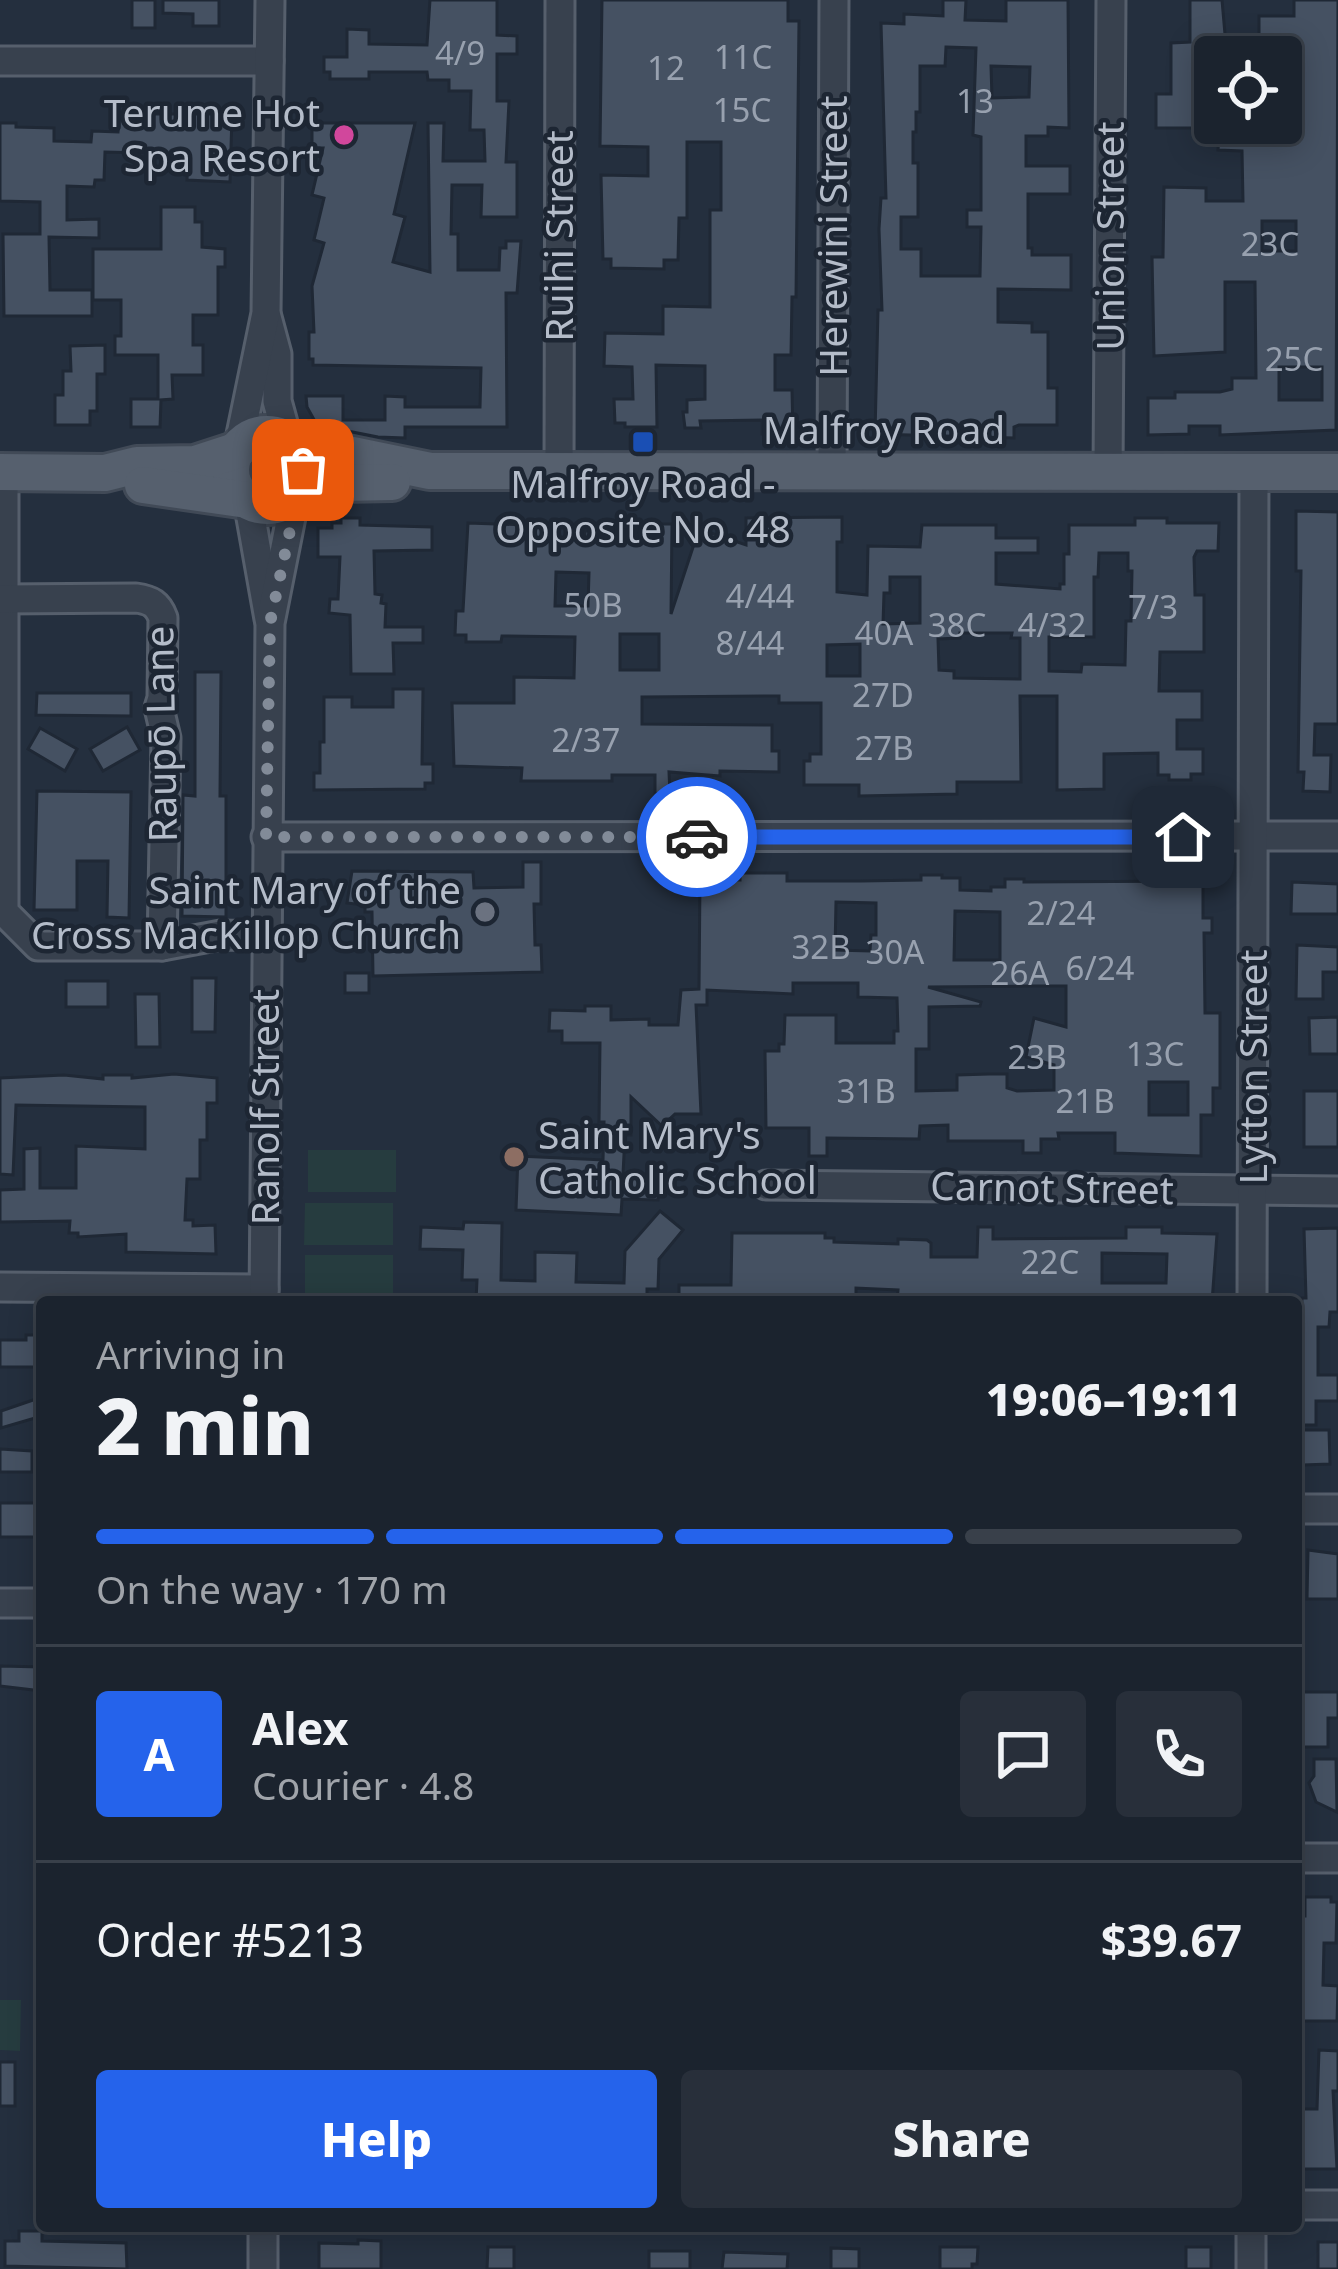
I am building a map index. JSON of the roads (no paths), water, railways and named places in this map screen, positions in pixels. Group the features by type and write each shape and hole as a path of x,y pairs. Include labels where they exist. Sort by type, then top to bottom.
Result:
{"main road":[{"path":"2,472 105,473 137,465 195,464 262,435 289,441 303,470 296,492 274,505 138,484 105,473"},
{"name":"Malfroy Road","path":"289,441 430,471 1338,472"},
{"path":"238,449 232,476 248,500"},
{"name":"Malfroy Road","path":"296,492 353,482 402,482 430,471"}],"street":[{"path":"238,449 266,313 270,0"},
{"name":"Ruihi Street","path":"559,472 560,0"},
{"name":"Herewini Street","path":"832,472 834,0"},
{"name":"Union Street","path":"1108,473 1111,0"},
{"path":"0,61 269,61"},
{"path":"266,313 277,354 279,410 289,441"},
{"path":"2,472 4,911 38,946 162,946 221,935 265,936"},
{"name":"Lytton Street","path":"1252,1296 1254,472"},
{"name":"Ranolf Street","path":"264,1295 270,623 296,492"},
{"name":"Ranolf Street","path":"248,500 270,623"},
{"name":"Raupō Lane","path":"4,598 136,598 160,609 159,708 166,738 162,946"},
{"path":"266,837 1338,836"},
{"name":"Carnot Street","path":"766,1185 1338,1190"},
{"path":"0,1287 264,1295"},
{"path":"1302,1509 1338,1510"},
{"path":"0,1603 36,1603"},
{"path":"1302,1858 1338,1858"},
{"path":"1302,2205 1338,2205"},
{"path":"262,2232 262,2269"},
{"path":"1250,2232 1251,2269"}],"place":[{"name":"Terume Hot Spa Resort","path":"344,135"},
{"name":"Malfroy Road - Opposite No. 48","path":"643,442"},
{"name":"Saint Mary of the Cross MacKillop Church","path":"485,912"},
{"name":"Saint Mary's Catholic School","path":"514,1157"}]}
